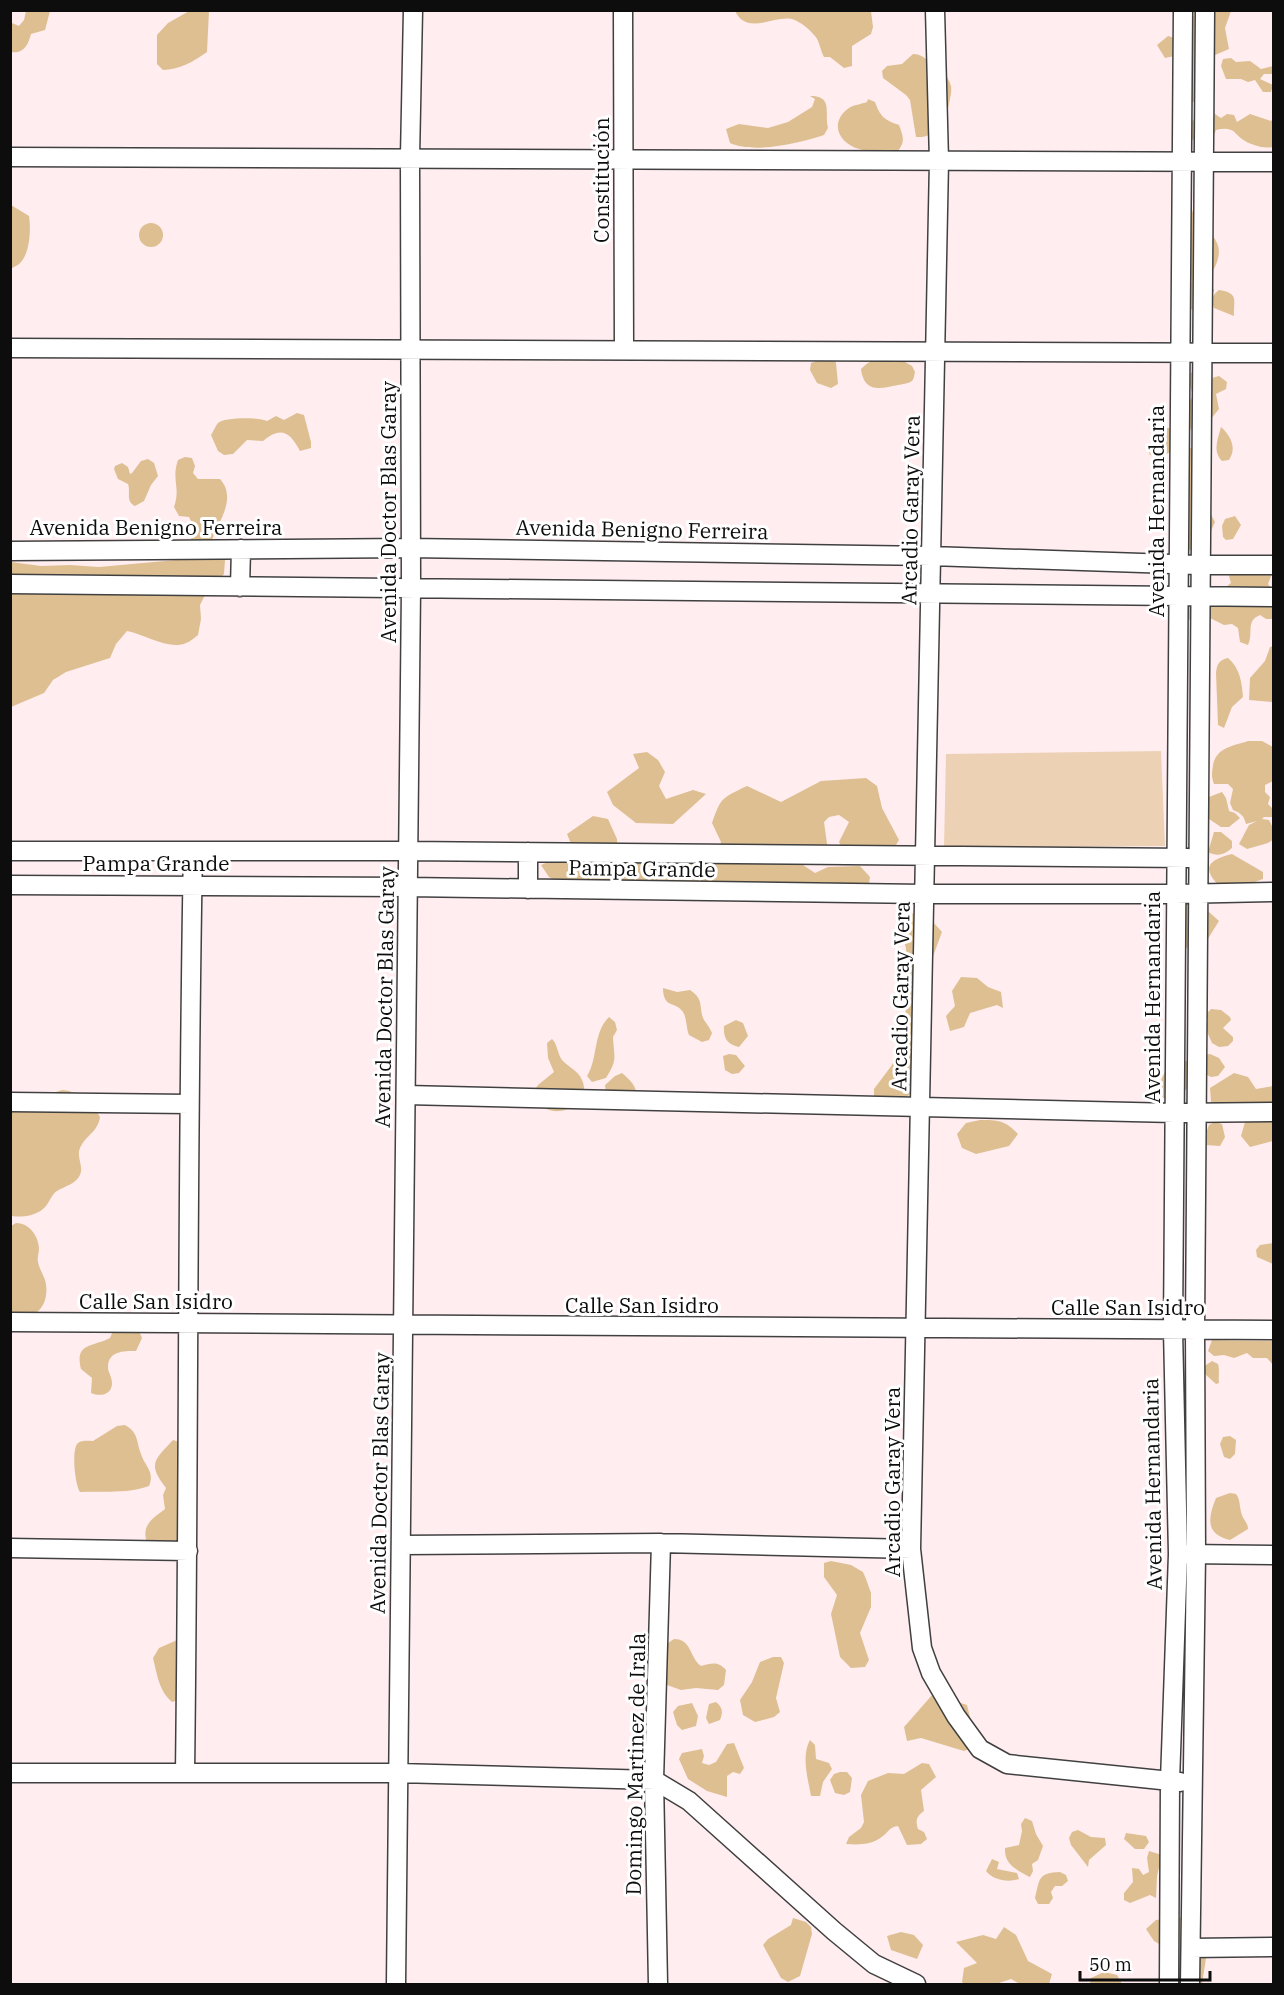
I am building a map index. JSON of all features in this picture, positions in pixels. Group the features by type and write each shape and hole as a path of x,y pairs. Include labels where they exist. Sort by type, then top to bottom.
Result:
{"street":[{"name":"Avenida Doctor Blas Garay","path":"396,1984 411,589 410,158 413,10"},
{"name":"Constitución","path":"623,10 624,350"},
{"name":"Arcadio Garay Vera","path":"935,10 939,160 911,1549 922,1648 931,1672 956,1716 980,1749 1007,1764 1192,1782"},
{"name":"Avenida Hernandaria","path":"1183,10 1173,1329 1187,1554 1192,1782 1190,1984"},
{"name":"Avenida Hernandaria","path":"1168,1984 1170,1781 1187,1554 1195,1328 1205,10"},
{"path":"10,157 1274,162"},
{"path":"10,348 1274,353"},
{"name":"Avenida Benigno Ferreira","path":"10,551 410,548 931,556 1201,565 1274,565"},
{"path":"240,587 242,549"},
{"path":"10,584 1274,597"},
{"name":"Pampa Grande","path":"10,851 408,851 1198,858"},
{"path":"185,1773 189,1104 193,851"},
{"path":"528,852 528,889"},
{"name":"Pampa Grande","path":"10,885 408,887 924,894 1274,892"},
{"path":"406,1095 1174,1113 1274,1112"},
{"path":"10,1102 189,1104"},
{"name":"Calle San Isidro","path":"10,1323 1274,1330"},
{"path":"401,1545 662,1543 911,1549"},
{"name":"Domingo Martinez de Irala","path":"657,1984 654,1780 662,1543"},
{"path":"10,1548 188,1551"},
{"path":"1187,1554 1274,1555"},
{"path":"10,1773 399,1773 654,1780 689,1801 874,1964 916,1984"},
{"path":"1191,1948 1274,1947"}],"shaded area":[{"path":"191,10 209,11 207,52 186,64 163,70 157,64 157,35 168,23"},
{"path":"26,11 50,11 45,30 31,34 27,45 19,52 11,52 11,24 19,26 24,20"},
{"path":"735,11 871,11 873,27 871,34 852,46 852,66 844,68 830,57 824,57 815,36 799,22 785,19 761,23 746,22"},
{"path":"1193,11 1231,11 1225,28 1229,49 1215,55 1213,67 1215,90 1209,102 1192,102 1179,55 1165,58 1157,45 1168,36 1181,40 1194,15"},
{"path":"913,54 921,56 939,69 948,78 951,86 949,104 942,123 935,132 923,137 916,137 910,100 883,78 882,71 887,66 902,64"},
{"path":"1231,58 1236,62 1250,61 1261,69 1273,66 1273,74 1264,74 1260,79 1273,85 1271,92 1263,92 1255,80 1248,82 1241,79 1226,79 1221,66 1223,59"},
{"path":"810,96 818,97 825,102 828,128 824,135 790,144 764,147 751,148 730,143 726,129 739,124 768,128 788,122 812,107 815,99"},
{"path":"868,99 875,102 883,117 899,125 903,139 897,152 864,150 852,146 841,137 839,119 851,107 867,102"},
{"path":"1209,110 1221,118 1227,114 1234,115 1237,122 1250,114 1271,121 1273,119 1273,147 1253,145 1227,129 1216,130 1212,140 1199,143 1193,140 1186,128 1196,117"},
{"path":"1195,203 1207,206 1212,220 1207,225 1217,243 1219,252 1216,265 1209,277 1214,291 1203,309 1196,313 1191,309 1185,296 1191,285 1191,277 1178,260"},
{"path":"11,205 29,216 30,227 24,258 12,268"},
{"path":"151,223 156,224 162,230 162,240 156,246 151,247 146,246 140,240 139,235 140,230 146,224"},
{"path":"1219,290 1226,291 1233,296 1234,316 1214,308 1213,298"},
{"path":"893,355 912,366 915,372 913,380 885,388 869,386 861,369 872,361"},
{"path":"833,358 836,363 838,384 831,388 817,383 810,370 811,363"},
{"path":"1192,372 1199,373 1209,384 1212,378 1219,376 1227,382 1226,389 1216,394 1219,409 1196,437 1188,425 1186,407 1193,396 1188,377"},
{"path":"297,413 304,415 311,448 300,451 293,439 280,433 269,436 263,441 247,440 233,454 224,455 218,451 211,435 221,421 250,418 267,421 276,416 284,420"},
{"path":"1221,427 1228,434 1233,447 1229,460 1222,461 1216,449"},
{"path":"1159,428 1169,428 1182,436 1180,446 1166,454 1150,455 1148,445 1154,442 1153,431"},
{"path":"1191,448 1205,454 1205,503 1215,522 1206,542 1195,552 1182,547 1184,450"},
{"path":"185,457 192,458 195,466 193,473 198,479 220,479 225,487 227,503 211,543 196,546 188,534 192,523 189,517 179,516 174,507 177,494 176,467 178,460"},
{"path":"148,459 154,463 158,476 144,501 135,506 129,499 128,484 118,479 114,469 122,463 128,467 130,474 141,461"},
{"path":"1235,516 1241,525 1233,539 1226,540 1223,537 1222,526 1225,519"},
{"path":"198,558 225,560 224,574 207,591 200,605 201,619 198,635 194,639 180,645 172,645 127,631 116,644 110,658 66,672 53,680 44,693 11,707 11,562 41,566 99,567"},
{"path":"1231,569 1273,571 1268,584 1273,591 1273,619 1266,619 1260,615 1255,618 1251,624 1248,645 1240,642 1238,628 1232,624 1224,625 1210,618 1199,625 1194,624 1191,623 1185,610 1187,603 1211,586 1226,587 1231,583 1229,576"},
{"path":"1273,646 1273,702 1249,700 1250,678 1265,661 1270,647"},
{"path":"1228,658 1238,671 1243,697 1232,707 1224,728 1218,725 1216,673 1219,663"},
{"path":"1248,741 1262,741 1273,747 1273,781 1265,785 1265,792 1270,797 1268,804 1273,809 1273,817 1262,819 1269,820 1273,828 1274,839 1247,849 1239,844 1249,825 1257,821 1246,824 1243,817 1233,810 1230,803 1233,789 1228,784 1214,784 1212,774 1218,754 1226,748"},
{"path":"1161,751 1165,846 944,848 946,754"},
{"path":"647,752 658,760 665,772 659,786 666,799 693,790 706,794 673,824 636,823 613,805 607,792 639,768 633,754"},
{"path":"866,778 877,786 882,808 899,840 891,853 845,854 839,842 849,822 839,815 829,817 824,822 829,858 803,865 815,873 828,867 860,866 870,877 869,884 863,887 818,882 719,892 580,895 549,877 541,865 555,859 578,861 567,834 593,816 608,819 617,839 618,852 718,856 721,842 712,823 720,803 732,793 747,786 781,802 821,781"},
{"path":"1222,792 1229,811 1240,818 1229,827 1221,827 1209,819 1209,797"},
{"path":"1214,832 1221,832 1232,841 1232,848 1220,855 1208,852"},
{"path":"1232,854 1263,872 1263,879 1246,885 1230,896 1216,883 1209,871 1213,862"},
{"path":"1191,889 1219,921 1204,945 1191,952 1177,939 1174,911 1186,902"},
{"path":"924,912 942,932 932,959 926,988 930,1049 924,1079 902,1101 874,1102 874,1089 892,1065 902,1037 908,995 903,927 910,914"},
{"path":"961,977 977,978 988,987 1001,992 1003,1008 997,1005 970,1013 964,1027 950,1031 946,1016 955,1006 952,991"},
{"path":"663,988 677,992 690,990 698,997 702,1015 712,1033 709,1040 702,1042 689,1035 683,1012 667,1002"},
{"path":"1211,1009 1221,1010 1230,1017 1231,1020 1223,1028 1233,1037 1233,1041 1228,1046 1219,1047 1212,1043 1205,1027 1208,1021 1206,1014"},
{"path":"609,1017 615,1022 617,1030 613,1037 614,1062 606,1078 592,1082 587,1076 593,1062 600,1030"},
{"path":"736,1020 743,1023 748,1036 739,1047 727,1041 724,1034 724,1026"},
{"path":"552,1039 562,1060 576,1071 584,1088 578,1102 571,1107 555,1111 539,1103 534,1091 554,1072 548,1058 547,1043"},
{"path":"1210,1054 1219,1058 1225,1067 1218,1076 1211,1077 1201,1072 1203,1055"},
{"path":"736,1055 745,1066 739,1073 732,1074 725,1070 723,1056"},
{"path":"1178,1062 1191,1063 1191,1087 1167,1099 1160,1097 1163,1076 1169,1067"},
{"path":"622,1073 634,1086 637,1096 606,1093 605,1085"},
{"path":"1234,1073 1248,1077 1256,1089 1273,1086 1273,1141 1250,1147 1241,1136 1245,1122 1237,1110 1222,1112 1211,1102 1210,1088"},
{"path":"62,1090 85,1099 100,1117 97,1126 80,1148 80,1175 73,1183 55,1192 39,1212 21,1217 12,1216 10,1114 14,1106"},
{"path":"980,1120 1001,1122 1018,1134 1009,1146 976,1154 962,1148 957,1134 966,1123"},
{"path":"1215,1122 1222,1124 1225,1137 1220,1146 1205,1145 1204,1138 1209,1125"},
{"path":"16,1223 29,1227 37,1239 38,1262 45,1280 46,1291 45,1301 35,1313 11,1316 11,1226"},
{"path":"1273,1243 1273,1264 1257,1257 1256,1250 1260,1245"},
{"path":"113,1331 139,1331 142,1338 136,1351 113,1355 108,1363 112,1379 110,1390 102,1395 94,1394 91,1393 92,1378 81,1369 80,1354 87,1347 110,1338"},
{"path":"1212,1340 1273,1341 1273,1365 1267,1358 1253,1358 1247,1353 1234,1358 1224,1355 1214,1356 1208,1351"},
{"path":"1212,1361 1219,1367 1219,1383 1216,1384 1205,1374 1203,1367"},
{"path":"125,1425 133,1431 150,1473 149,1486 123,1491 80,1492 74,1467 78,1443 93,1441 117,1426"},
{"path":"1230,1436 1236,1440 1235,1454 1230,1459 1224,1457 1220,1444 1223,1437"},
{"path":"173,1440 182,1443 181,1536 176,1543 147,1543 145,1532 149,1523 165,1509 163,1495 166,1488 156,1473 156,1462"},
{"path":"1230,1493 1238,1497 1248,1529 1230,1540 1216,1534 1212,1529 1210,1518 1216,1498"},
{"path":"831,1561 851,1565 863,1572 871,1593 871,1607 860,1633 869,1660 865,1667 851,1668 840,1657 831,1614 837,1595 824,1577 824,1563"},
{"path":"184,1637 178,1700 172,1702 161,1687 153,1658 159,1648"},
{"path":"674,1639 687,1645 701,1666 715,1664 723,1667 726,1670 724,1685 718,1690 696,1688 681,1690 667,1685 664,1671 668,1643"},
{"path":"773,1657 781,1657 784,1663 776,1698 780,1712 774,1717 755,1722 743,1715 740,1700 752,1682 760,1662"},
{"path":"933,1694 967,1705 977,1746 964,1751 921,1738 907,1741 904,1727"},
{"path":"716,1702 721,1708 721,1717 720,1720 709,1724 706,1718 709,1704"},
{"path":"692,1703 698,1716 696,1726 682,1730 677,1725 673,1712 678,1706"},
{"path":"810,1740 815,1745 816,1759 829,1763 832,1769 823,1782 820,1796 811,1796 807,1775 806,1753"},
{"path":"734,1743 744,1768 740,1774 733,1772 727,1776 727,1797 707,1791 688,1779 679,1759 682,1753 702,1749 704,1756 702,1763 709,1765 716,1762 727,1744"},
{"path":"922,1763 929,1764 936,1777 921,1790 924,1811 918,1817 917,1823 918,1829 924,1832 927,1839 921,1844 907,1845 898,1826 891,1828 883,1836 870,1843 846,1844 849,1837 861,1828 864,1822 861,1795 868,1781 888,1773 904,1774"},
{"path":"847,1772 852,1778 850,1792 844,1795 835,1793 830,1780 834,1774"},
{"path":"1025,1818 1032,1821 1043,1846 1038,1860 1032,1864 1033,1871 1030,1877 1012,1866 1005,1854 1005,1848 1019,1845 1021,1824"},
{"path":"1078,1830 1091,1837 1105,1838 1106,1845 1089,1860 1088,1867 1071,1845 1069,1838 1072,1832"},
{"path":"1126,1833 1146,1836 1149,1842 1144,1849 1135,1849 1124,1839"},
{"path":"1149,1851 1162,1855 1157,1876 1156,1898 1150,1895 1130,1903 1124,1900 1124,1893 1133,1882 1132,1868 1139,1869 1143,1875 1149,1872 1147,1858"},
{"path":"992,1859 999,1862 997,1869 1017,1873 1019,1879 1010,1881 993,1877 986,1871"},
{"path":"1060,1872 1066,1875 1068,1881 1062,1886 1055,1886 1051,1892 1053,1898 1049,1904 1038,1904 1035,1898 1041,1878 1044,1875"},
{"path":"1198,1916 1191,1944 1207,1952 1202,1984 1175,1984 1159,1960 1166,1948 1154,1941 1146,1929 1156,1920"},
{"path":"793,1918 806,1922 811,1927 812,1934 800,1976 788,1982 781,1978 763,1945 768,1939 791,1925"},
{"path":"1004,1927 1016,1935 1028,1961 1052,1974 1049,1984 1020,1984 1011,1979 996,1984 964,1984 962,1982 964,1968 977,1963 956,1942 983,1935 996,1939"},
{"path":"901,1932 914,1935 923,1945 917,1959 891,1950 887,1936"},
{"path":"1104,1972 1117,1975 1122,1984 1090,1984 1091,1978"}]}
